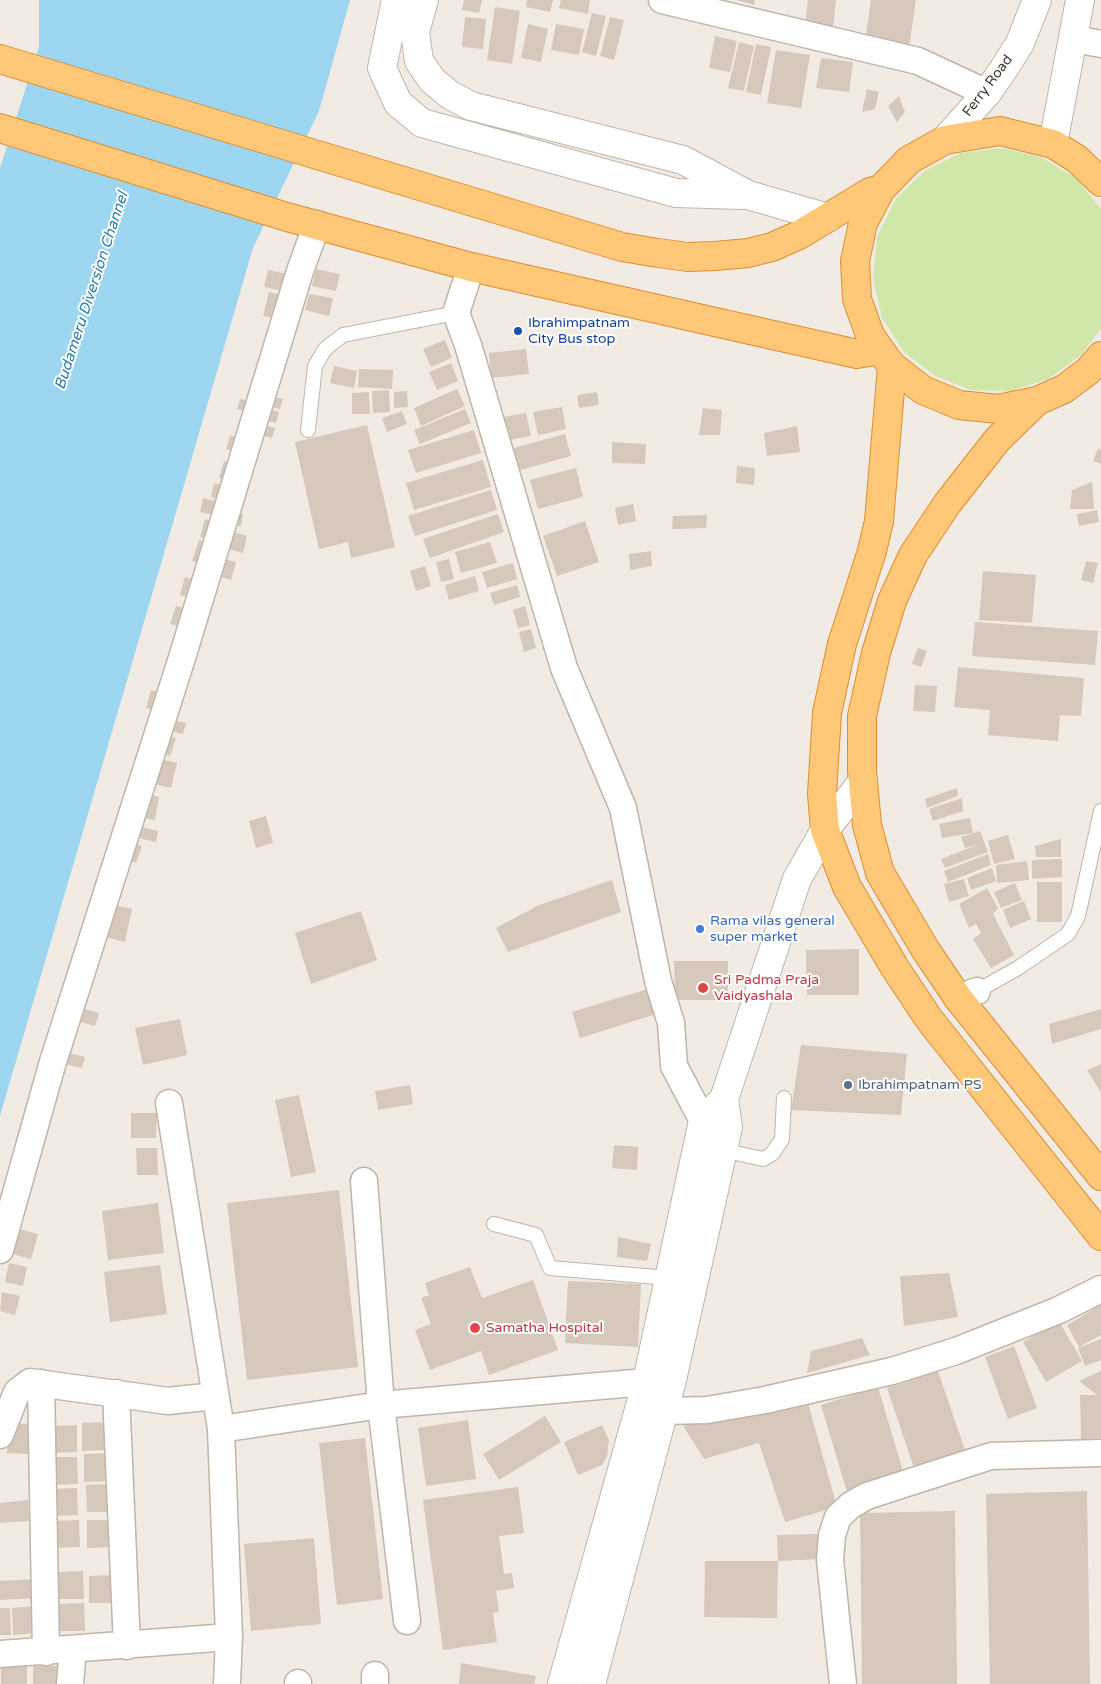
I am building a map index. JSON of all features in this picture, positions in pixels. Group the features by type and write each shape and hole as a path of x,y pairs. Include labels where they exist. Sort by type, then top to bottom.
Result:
{"highway":[{"path":"0,59 622,247 688,257 748,253 772,246 799,235 870,192 881,189"},
{"path":"0,128 288,217 471,267 858,354 886,358"},
{"path":"1101,182 1089,161 1053,144 1000,131 945,140 909,160 881,189 863,223 854,260 857,299 870,335 886,358 923,390 959,404 998,408 1037,402 1064,389 1088,371 1101,356"},
{"path":"886,358 879,521 872,551 842,644 827,712 822,794 825,830 847,887 895,968 929,1019 1101,1236"},
{"path":"1037,402 997,440 947,504 913,555 892,601 876,653 862,716 863,781 867,825 880,873 925,949 967,994 1101,1176"}],"street":[{"path":"396,0 382,68 398,103 422,123 676,193 748,195"},
{"path":"424,0 416,32 419,61 432,80 450,96 471,106 683,160 748,195 828,218"},
{"path":"662,0 918,61 987,93"},
{"name":"Ferry Road","path":"945,140 987,93 1020,43 1037,0"},
{"path":"1053,144 1080,0"},
{"path":"1074,38 1101,44"},
{"path":"0,1250 52,1065 192,624 300,271 317,224"},
{"path":"471,267 456,313 468,345 564,668 623,808 658,981 671,1023 674,1066 703,1121"},
{"path":"591,1684 664,1410 659,1380 669,1278 703,1121 724,1099 797,879 825,830 863,781"},
{"path":"562,1684 659,1380 728,1127 724,1099"},
{"path":"169,1103 221,1429 229,1637 227,1684"},
{"path":"364,1181 382,1405 406,1621"},
{"path":"664,1410 717,1409 892,1371 956,1351 1060,1310 1101,1289"},
{"path":"221,1429 382,1405 659,1380"},
{"path":"0,1435 16,1392 30,1382 168,1401 215,1396"},
{"path":"41,1383 46,1652"},
{"path":"116,1393 127,1646"},
{"path":"843,1684 830,1560 832,1535 838,1517 851,1505 867,1496 991,1456 1101,1453"},
{"path":"0,1654 229,1637"},
{"path":"70,1684 73,1650"}],"lane":[{"path":"308,430 315,366 325,348 343,335 456,313"},
{"path":"967,994 1018,968 1068,934 1078,916 1097,821 1101,811"},
{"path":"722,1150 763,1159 772,1154 782,1139 784,1098"},
{"path":"494,1224 536,1235 550,1268 669,1278"}],"green space":[{"path":"1002,148 1041,157 1076,178 1101,209 1101,329 1080,356 1048,379 1010,391 971,390 935,376 904,352 882,318 873,278 877,237 895,200 924,171 961,153"}],"water":[{"name":"Budameru Diversion Channel","path":"39,0 350,0 319,111 253,248 0,1116 0,168 39,47"}],"building":[{"path":"464,0 482,0 479,13 462,10"},
{"path":"527,0 553,0 550,12 526,7"},
{"path":"561,0 590,0 588,14 559,8"},
{"path":"736,0 755,0 754,5"},
{"path":"808,0 836,0 833,27 805,24"},
{"path":"871,0 916,0 909,47 865,41"},
{"path":"495,7 520,11 512,64 487,60"},
{"path":"592,13 606,16 596,56 582,52"},
{"path":"465,17 486,19 483,49 462,47"},
{"path":"610,17 624,20 614,60 600,56"},
{"path":"528,24 548,29 541,62 521,58"},
{"path":"556,24 584,29 579,55 551,50"},
{"path":"715,36 737,41 730,72 709,68"},
{"path":"739,42 754,46 744,91 728,88"},
{"path":"756,44 771,47 761,95 746,92"},
{"path":"776,50 810,55 801,108 767,103"},
{"path":"821,58 853,62 849,92 816,88"},
{"path":"867,89 879,92 875,109 862,112"},
{"path":"899,96 905,112 897,122 888,106"},
{"path":"316,269 340,274 336,291 312,286"},
{"path":"268,270 292,275 288,292 264,287"},
{"path":"269,292 285,296 280,320 263,316"},
{"path":"309,294 333,298 329,316 305,310"},
{"path":"445,340 452,358 431,367 423,349"},
{"path":"526,349 529,374 491,378 489,353"},
{"path":"451,363 458,381 437,390 429,372"},
{"path":"334,366 357,371 354,388 330,383"},
{"path":"359,369 393,370 392,389 358,387"},
{"path":"457,389 465,406 421,426 414,408"},
{"path":"389,390 390,412 373,413 372,391"},
{"path":"407,391 408,407 394,408 394,392"},
{"path":"369,392 370,414 352,414 352,393"},
{"path":"597,392 599,405 579,408 577,395"},
{"path":"267,395 283,399 280,409 264,405"},
{"path":"240,399 256,403 253,413 237,409"},
{"path":"562,407 566,429 538,435 533,412"},
{"path":"263,408 279,412 276,423 260,419"},
{"path":"703,408 722,410 720,435 699,435"},
{"path":"465,409 471,423 420,444 414,430"},
{"path":"402,411 407,424 387,432 382,418"},
{"path":"526,413 531,436 503,441 498,418"},
{"path":"258,424 275,428 272,438 256,434"},
{"path":"367,425 395,547 351,558 348,542 319,549 295,442"},
{"path":"797,426 800,452 767,456 764,433"},
{"path":"474,430 481,453 416,473 408,450"},
{"path":"565,434 571,456 520,470 514,448"},
{"path":"230,436 242,438 239,452 226,449"},
{"path":"612,442 646,444 645,464 612,463"},
{"path":"1098,448 1101,450 1101,464 1093,461"},
{"path":"483,460 491,487 414,510 406,483"},
{"path":"224,461 238,465 233,482 219,478"},
{"path":"737,466 755,468 754,485 736,483"},
{"path":"576,468 583,497 538,509 530,480"},
{"path":"1092,482 1094,509 1070,509 1072,490"},
{"path":"214,483 231,487 227,501 211,497"},
{"path":"491,490 497,510 415,536 408,516"},
{"path":"203,498 220,502 217,516 200,512"},
{"path":"633,504 636,521 618,525 615,508"},
{"path":"1097,510 1099,522 1079,526 1077,514"},
{"path":"231,513 243,514 241,526 229,525"},
{"path":"498,514 504,532 430,558 423,539"},
{"path":"707,515 706,528 672,529 673,516"},
{"path":"205,519 218,523 212,542 200,537"},
{"path":"585,521 599,562 557,576 543,536"},
{"path":"230,531 247,536 243,553 225,548"},
{"path":"199,540 212,544 205,565 192,561"},
{"path":"490,542 497,563 461,573 455,552"},
{"path":"651,551 652,566 630,570 629,554"},
{"path":"218,557 236,562 231,580 214,575"},
{"path":"449,559 454,579 441,582 436,562"},
{"path":"1086,561 1098,563 1093,583 1081,580"},
{"path":"513,563 517,579 487,588 482,572"},
{"path":"425,566 431,586 416,591 410,571"},
{"path":"983,571 1036,575 1032,623 979,620"},
{"path":"475,576 479,591 449,600 445,585"},
{"path":"185,577 196,580 191,598 180,595"},
{"path":"517,585 520,597 494,605 490,593"},
{"path":"176,606 187,609 182,627 170,624"},
{"path":"525,606 530,625 518,628 513,610"},
{"path":"975,622 1098,631 1095,665 972,656"},
{"path":"531,629 536,648 524,652 519,632"},
{"path":"918,648 927,651 921,667 912,664"},
{"path":"958,667 1084,678 1081,716 1060,715 1058,741 988,735 990,710 954,707"},
{"path":"915,685 937,686 935,712 913,711"},
{"path":"151,690 162,693 157,711 146,708"},
{"path":"168,719 186,723 183,734 165,730"},
{"path":"165,735 176,738 170,756 159,753"},
{"path":"157,758 177,763 171,788 151,783"},
{"path":"957,788 958,796 927,808 925,799"},
{"path":"149,794 159,797 155,820 144,818"},
{"path":"962,798 963,811 933,821 929,809"},
{"path":"266,816 273,843 256,848 249,821"},
{"path":"970,818 973,833 942,838 939,824"},
{"path":"136,826 158,831 156,842 133,837"},
{"path":"980,831 988,852 945,868 941,859 979,844 965,848 961,837"},
{"path":"1008,835 1015,859 994,864 988,841"},
{"path":"1061,839 1061,857 1036,857 1035,846"},
{"path":"127,840 142,846 136,863 121,856"},
{"path":"988,854 991,865 948,882 944,871"},
{"path":"1062,859 1062,877 1032,879 1032,860"},
{"path":"1027,861 1029,880 997,883 996,865"},
{"path":"992,868 996,881 971,890 967,878"},
{"path":"964,879 969,896 949,902 944,884"},
{"path":"612,880 621,912 508,952 496,928 539,905"},
{"path":"1037,882 1062,882 1062,922 1037,922"},
{"path":"1015,883 1022,900 1001,908 994,892"},
{"path":"987,888 998,908 993,914 1014,955 991,968 973,939 981,933 976,924 969,928 959,904"},
{"path":"1024,901 1031,919 1010,928 1003,910"},
{"path":"114,905 132,909 125,942 106,937"},
{"path":"361,911 377,960 311,984 295,933"},
{"path":"859,949 859,995 807,995 806,950"},
{"path":"674,961 728,961 728,1000 675,1000"},
{"path":"651,988 659,1013 580,1038 572,1012"},
{"path":"77,1007 99,1013 95,1026 73,1020"},
{"path":"1101,1009 1101,1029 1052,1044 1049,1024"},
{"path":"180,1019 187,1055 143,1065 135,1028"},
{"name":"Ibrahimpatnam PS","path":"801,1045 907,1054 901,1115 791,1110"},
{"path":"63,1051 85,1057 82,1068 60,1063"},
{"path":"1101,1064 1101,1093 1087,1070"},
{"path":"410,1085 413,1104 378,1110 375,1091"},
{"path":"299,1095 316,1172 291,1177 275,1100"},
{"path":"131,1113 157,1113 156,1138 131,1138"},
{"path":"614,1145 638,1147 637,1170 612,1168"},
{"path":"136,1148 157,1148 158,1175 137,1175"},
{"path":"339,1190 358,1367 247,1380 227,1203"},
{"path":"158,1203 164,1253 108,1260 102,1211"},
{"path":"19,1229 38,1234 31,1259 12,1254"},
{"path":"618,1237 651,1244 647,1261 617,1257"},
{"path":"9,1263 27,1267 23,1286 5,1282"},
{"path":"160,1265 167,1314 110,1322 104,1272"},
{"path":"470,1267 482,1298 533,1280 558,1350 489,1375 481,1351 430,1370 415,1330 431,1324 421,1298 429,1295 425,1283"},
{"path":"949,1273 958,1317 904,1326 900,1276"},
{"path":"568,1281 641,1284 638,1347 565,1343"},
{"path":"2,1292 20,1296 15,1315 0,1311"},
{"path":"1101,1305 1101,1335 1079,1347 1067,1325"},
{"path":"1059,1321 1082,1361 1046,1382 1023,1342"},
{"path":"862,1338 870,1355 807,1373 811,1351"},
{"path":"1101,1339 1101,1360 1085,1366 1078,1348"},
{"path":"1014,1346 1037,1408 1008,1419 985,1357"},
{"path":"938,1371 968,1459 917,1477 887,1388"},
{"path":"1101,1371 1101,1438 1081,1439 1080,1395 1097,1395 1079,1381"},
{"path":"878,1387 905,1478 848,1495 821,1405"},
{"path":"806,1396 837,1507 785,1522 759,1443 704,1459 683,1426"},
{"path":"545,1416 561,1442 499,1480 483,1454"},
{"path":"468,1420 476,1479 426,1486 418,1428"},
{"path":"109,1422 110,1450 82,1451 82,1423"},
{"path":"9,1423 30,1424 28,1454 7,1453"},
{"path":"77,1425 77,1452 51,1453 50,1426"},
{"path":"602,1425 609,1440 607,1456 602,1465 578,1475 564,1442"},
{"path":"365,1438 383,1599 337,1605 319,1443"},
{"path":"111,1453 111,1481 84,1482 84,1454"},
{"path":"50,1457 77,1457 78,1484 51,1485"},
{"path":"113,1484 114,1512 87,1512 86,1485"},
{"path":"518,1487 524,1533 499,1536 504,1574 512,1573 514,1588 496,1591 499,1612 493,1613 497,1642 443,1650 423,1500"},
{"path":"77,1488 78,1515 51,1516 51,1489"},
{"path":"1087,1491 1090,1684 990,1684 986,1494"},
{"path":"28,1500 29,1521 0,1523 0,1503"},
{"path":"955,1511 957,1684 862,1684 860,1513"},
{"path":"79,1520 80,1547 53,1548 52,1521"},
{"path":"87,1520 114,1520 114,1547 87,1548"},
{"path":"821,1534 822,1559 778,1561 777,1535"},
{"path":"314,1538 321,1624 251,1631 244,1544"},
{"path":"705,1561 778,1561 777,1618 704,1617"},
{"path":"83,1571 84,1599 57,1599 57,1572"},
{"path":"116,1575 116,1603 89,1603 89,1576"},
{"path":"36,1579 37,1598 0,1600 0,1581"},
{"path":"84,1603 85,1631 58,1631 57,1604"},
{"path":"37,1606 38,1633 13,1635 12,1608"},
{"path":"0,1608 10,1608 11,1635 0,1635"},
{"path":"461,1663 536,1676 534,1684 459,1684"},
{"path":"1,1664 27,1664 27,1684 1,1684"},
{"path":"33,1666 59,1666 59,1684 33,1684"}],"place":[{"name":"Ibrahimpatnam City Bus stop","path":"518,331"},
{"name":"Rama vilas general super market","path":"700,929"},
{"name":"Sri Padma Praja Vaidyashala","path":"703,988"},
{"name":"Ibrahimpatnam PS","path":"848,1085"},
{"name":"Samatha Hospital","path":"475,1328"}]}
